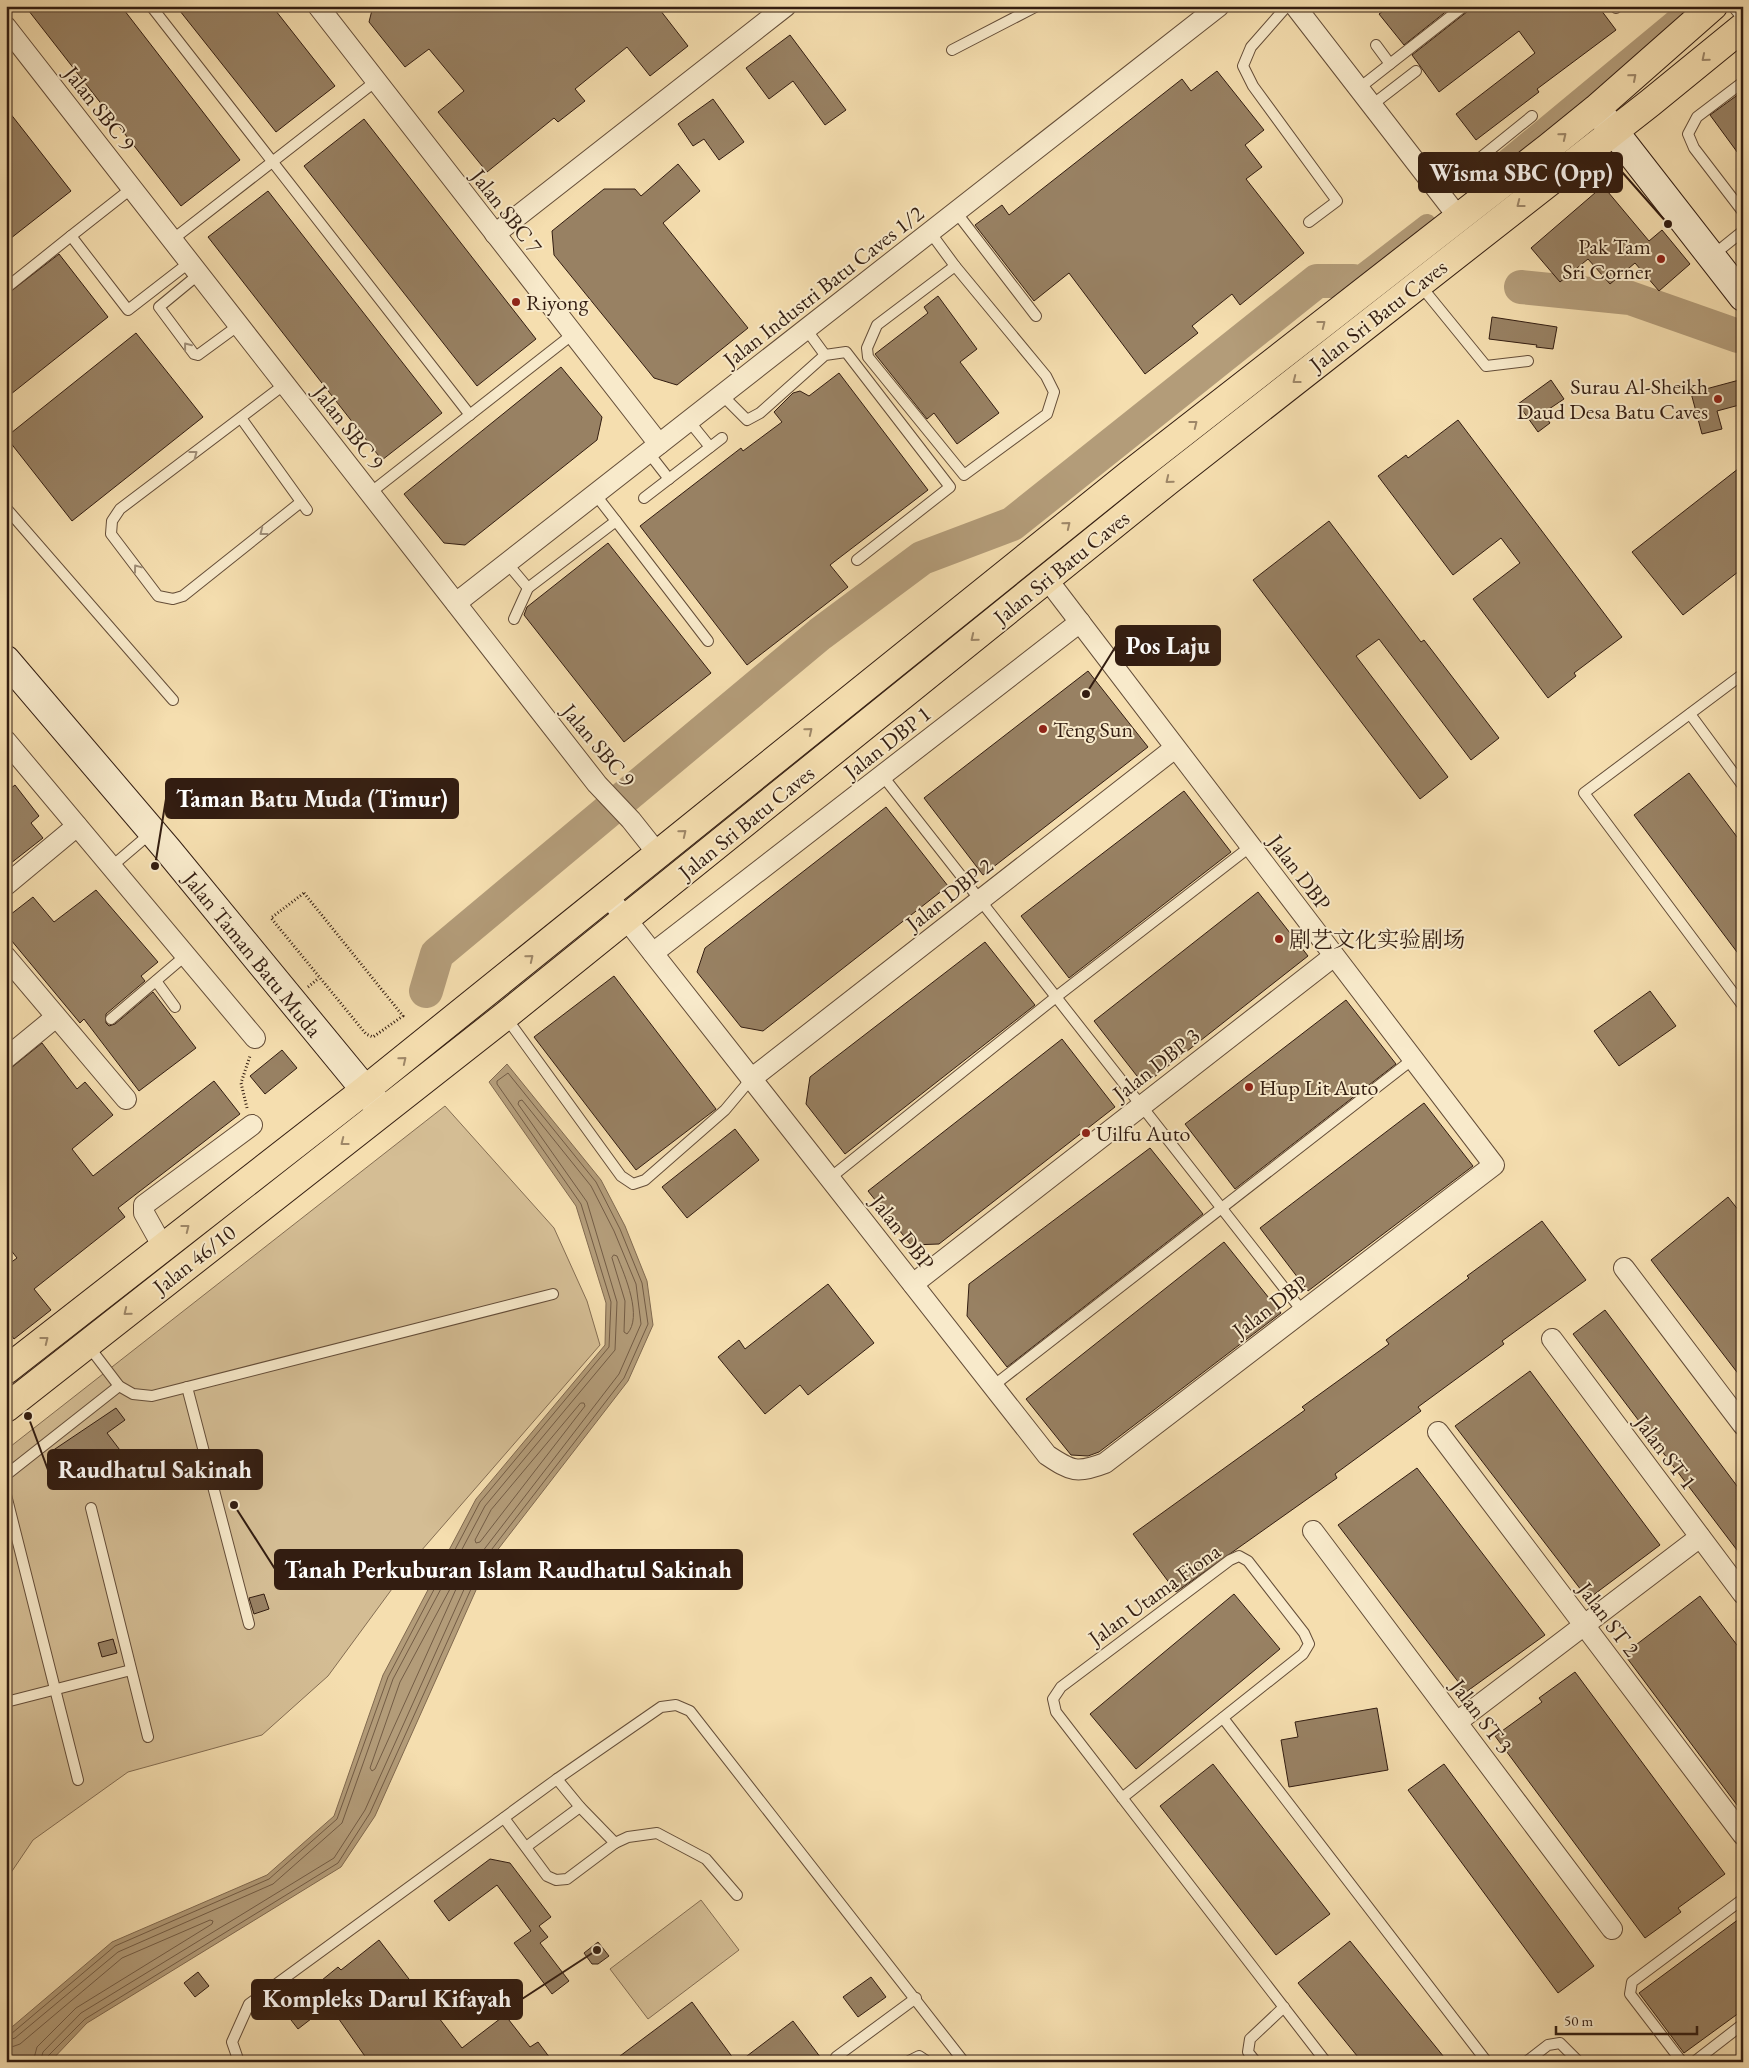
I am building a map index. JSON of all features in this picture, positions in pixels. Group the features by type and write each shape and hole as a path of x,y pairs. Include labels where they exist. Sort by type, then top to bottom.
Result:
{"main road":[{"name":"Jalan Sri Batu Caves","path":"365,1090 1130,474 1596,109 1713,6"},
{"name":"Jalan Sri Batu Caves","path":"382,1112 505,1016 1047,579 1743,27"},
{"name":"Jalan 46/10","path":"6,1370 365,1090"},
{"name":"Jalan 46/10","path":"6,1408 382,1112"}],"street":[{"name":"Jalan SBC 7","path":"318,6 573,334 653,448"},
{"path":"495,234 786,6"},
{"name":"Jalan Industri Batu Caves 1/2","path":"456,603 1219,6"},
{"path":"1295,6 1459,218"},
{"path":"1739,6 1743,11"},
{"name":"Jalan SBC 9","path":"6,27 597,784 632,820 658,854"},
{"path":"1596,109 1743,297"},
{"name":"Jalan DBP","path":"608,896 1048,1455 1069,1470 1086,1471 1104,1463 1494,1165 1047,579"},
{"name":"Jalan DBP 1","path":"653,953 1080,622"},
{"name":"Jalan Taman Batu Muda","path":"11,674 152,831 382,1112"},
{"path":"6,741 255,1038"},
{"name":"Jalan DBP 2","path":"751,1079 1175,748"},
{"path":"6,885 77,826"},
{"name":"Jalan DBP 3","path":"913,1284 1334,956"},
{"path":"6,957 126,1099"},
{"path":"6,1058 56,1017"},
{"path":"163,1247 144,1213 144,1205 252,1125"},
{"path":"1624,1268 1743,1426"},
{"name":"Jalan ST 1","path":"1552,1339 1743,1594"},
{"name":"Jalan ST 2","path":"1438,1432 1742,1838"},
{"name":"Jalan ST 3","path":"1313,1531 1612,1929"},
{"path":"1457,1722 1700,1537"}],"lane":[{"path":"151,6 470,415"},
{"path":"952,50 1037,6"},
{"path":"1287,6 1251,47 1243,66 1252,86 1337,201 1309,222"},
{"path":"1358,89 1464,6"},
{"path":"1376,45 1390,64"},
{"path":"1372,105 1416,71"},
{"path":"172,240 376,81"},
{"path":"1743,82 1697,116 1688,134 1694,148 1743,212"},
{"path":"1438,192 1532,116"},
{"path":"6,288 132,188"},
{"path":"956,212 1036,316"},
{"path":"1711,256 1743,231"},
{"path":"930,232 955,266 1046,376 1054,392 1047,414 964,475 868,357 867,348 877,325 955,266"},
{"path":"71,236 128,310 194,268"},
{"path":"194,268 159,307 194,354 198,356 239,325"},
{"path":"1419,283 1486,366 1528,361"},
{"path":"806,329 825,355"},
{"path":"370,492 573,334"},
{"path":"722,395 748,420 760,413 825,355 846,352 950,488 857,560"},
{"path":"241,418 304,506 183,596 173,599 158,596 111,534 112,521 120,509 285,384"},
{"path":"689,421 710,447"},
{"path":"644,498 722,438"},
{"path":"653,448 669,479"},
{"path":"595,494 708,641"},
{"path":"6,508 173,700"},
{"path":"514,619 528,588 616,521"},
{"path":"507,563 528,588"},
{"path":"1743,674 1584,794 1743,1006"},
{"path":"1690,714 1743,786"},
{"path":"882,775 1303,1312"},
{"path":"111,867 152,831"},
{"path":"830,1178 1056,996 1251,846"},
{"path":"111,1020 186,956"},
{"path":"156,981 175,1007"},
{"path":"505,1016 621,1176 633,1184 645,1180 725,1110 751,1079"},
{"path":"993,1386 1413,1059"},
{"path":"87,1344 119,1386 133,1394 152,1396 553,1294"},
{"path":"6,1475 119,1386"},
{"path":"187,1387 249,1624"},
{"path":"6,1495 78,1780"},
{"path":"91,1508 148,1737"},
{"name":"Jalan Utama Fiona","path":"1122,1798 1056,1712 1053,1699 1061,1687 1230,1560 1239,1556 1248,1561 1304,1633 1309,1644 1303,1654 1223,1718"},
{"path":"6,1702 131,1670"},
{"path":"238,2062 232,2042 249,2004 557,1779 661,1707 676,1705 690,1711 916,1998 964,2062"},
{"path":"1326,2062 1122,1798 1223,1718 1487,2062"},
{"path":"557,1779 580,1807 615,1843"},
{"path":"526,1847 580,1807"},
{"path":"504,1818 547,1876 556,1880 567,1879 615,1843 628,1837 657,1833 706,1858 737,1895"},
{"path":"1682,2062 1630,1994 1632,1982 1743,1898"},
{"path":"836,2058 916,1998"},
{"path":"1256,2062 1248,2052 1250,2039 1284,2007"},
{"path":"1694,2062 1743,2024"},
{"path":"1526,2062 1548,2045 1560,2043 1579,2062"},
{"path":"907,2062 919,2056 928,2062"}],"path":[{"path":"304,893 403,1016 380,1035 374,1037 366,1034 271,918 304,893"},
{"path":"252,1125 242,1083 255,1038"}],"shaded area":[{"path":"445,1106 554,1228 587,1301 600,1345 414,1559 328,1676 262,1735 128,1772 33,1840 6,1880 6,1450"},
{"path":"701,1900 739,1950 648,2019 610,1969"}],"water":[{"path":"507,1064 601,1180 625,1226 647,1281 653,1325 628,1381 489,1561 375,1816 341,1867 87,2023 50,2062 6,2062 6,2032 112,1942 267,1875 334,1816 383,1675 476,1499 605,1345 606,1303 576,1206 489,1082"}],"building":[{"path":"25,6 121,6 240,160 181,206"},
{"path":"176,6 272,6 335,86 276,132"},
{"path":"373,6 657,6 688,46 650,76 627,47 575,89 585,101 558,122 554,118 487,172 438,112 464,91 429,49 405,67 369,22"},
{"path":"1390,6 1453,6 1404,45 1379,14"},
{"path":"1471,6 1598,6 1616,30 1537,89 1539,92 1476,140 1456,114 1535,53 1519,31 1439,92 1412,55 1468,11"},
{"path":"790,35 846,110 825,125 793,81 769,99 746,68"},
{"path":"1217,71 1264,130 1245,145 1262,167 1246,179 1304,253 1240,305 1232,294 1192,326 1198,333 1145,374 1069,273 1034,301 975,225 1002,205 1009,215 1182,79 1191,91"},
{"path":"1743,91 1743,160 1710,115"},
{"path":"713,99 744,142 719,160 704,139 693,146 678,124"},
{"path":"6,108 71,191 6,242"},
{"path":"364,119 536,339 477,386 304,166"},
{"path":"678,164 700,191 663,223 748,328 677,385 654,378 554,255 552,231 604,189 635,189 641,196"},
{"path":"1603,186 1649,241 1662,230 1690,264 1659,291 1635,263 1610,284 1588,259 1560,282 1531,248"},
{"path":"268,191 442,413 382,460 208,237"},
{"path":"59,254 108,317 6,398 6,295"},
{"path":"938,296 977,349 960,362 999,413 957,444 934,413 927,419 875,354 928,313 924,307"},
{"path":"1492,317 1557,327 1553,349 1489,339"},
{"path":"136,333 203,417 72,521 6,437"},
{"path":"561,367 602,417 597,440 465,545 444,543 404,494"},
{"path":"839,373 928,490 830,565 848,587 747,665 640,526 741,448 743,451 782,422 774,412 793,393 800,391 809,396"},
{"path":"1743,379 1743,404 1717,411 1722,429 1702,434 1691,393"},
{"path":"1551,380 1564,399 1543,413 1550,423 1538,432 1518,404"},
{"path":"1458,420 1622,637 1574,673 1576,676 1548,698 1473,599 1520,563 1501,538 1453,575 1378,476 1406,455 1408,458"},
{"path":"1743,465 1743,568 1683,615 1632,552"},
{"path":"1329,521 1421,642 1424,640 1499,738 1471,760 1379,639 1356,656 1448,777 1420,799 1253,580"},
{"path":"608,543 711,673 624,742 524,615 527,607"},
{"path":"1088,671 1148,747 983,875 924,798"},
{"path":"1689,773 1743,845 1743,960 1634,815"},
{"path":"15,785 39,816 31,823 43,838 6,867 6,792"},
{"path":"1184,791 1231,852 1069,978 1021,916"},
{"path":"886,807 948,886 763,1031 741,1027 697,972 705,948"},
{"path":"96,890 158,962 141,976 145,981 106,1014 106,1023 109,1026 115,1024 153,992 196,1048 139,1091 84,1019 80,1023 6,934 6,918 33,897 54,922"},
{"path":"1258,892 1308,956 1144,1085 1094,1021"},
{"path":"985,942 1035,1005 845,1154 806,1104 810,1077"},
{"path":"614,976 716,1109 636,1170 534,1037"},
{"path":"1650,991 1676,1026 1619,1066 1594,1031"},
{"path":"1346,1000 1396,1064 1235,1189 1185,1124"},
{"path":"1062,1039 1115,1107 939,1244 911,1245 868,1191"},
{"path":"42,1043 77,1089 85,1082 113,1115 72,1149 93,1176 214,1081 240,1114 118,1208 125,1217 34,1289 51,1310 14,1339 6,1328 6,1266 17,1258 6,1244 6,1072"},
{"path":"282,1050 297,1068 265,1094 250,1076"},
{"path":"1424,1103 1473,1166 1308,1291 1260,1228"},
{"path":"735,1129 759,1160 687,1218 662,1187"},
{"path":"1150,1148 1203,1214 1007,1367 967,1316 969,1284"},
{"path":"1728,1197 1743,1216 1743,1380 1651,1260"},
{"path":"1542,1221 1586,1280 1502,1341 1504,1344 1418,1407 1421,1411 1335,1474 1337,1478 1176,1592 1133,1534 1305,1410 1302,1407 1389,1344 1386,1340 1469,1278 1467,1276"},
{"path":"1224,1242 1281,1313 1099,1452 1088,1456 1071,1455 1026,1399"},
{"path":"828,1284 874,1343 808,1395 800,1385 765,1414 718,1357 739,1340 745,1349"},
{"path":"1605,1310 1743,1494 1743,1558 1573,1334"},
{"path":"1530,1371 1660,1545 1588,1599 1455,1426"},
{"path":"116,1408 125,1420 107,1433 129,1462 96,1486 85,1470 67,1484 55,1468 61,1464 52,1451"},
{"path":"1417,1468 1545,1635 1466,1692 1338,1525"},
{"path":"264,1594 269,1609 254,1614 249,1598"},
{"path":"1234,1594 1280,1649 1136,1769 1090,1714"},
{"path":"1700,1596 1743,1653 1743,1813 1624,1654"},
{"path":"113,1639 117,1653 102,1657 98,1643"},
{"path":"1575,1672 1725,1874 1678,1908 1681,1912 1645,1938 1495,1736 1542,1702 1539,1698"},
{"path":"1377,1708 1388,1770 1289,1787 1281,1740 1298,1737 1295,1722"},
{"path":"1213,1764 1330,1914 1276,1955 1160,1806"},
{"path":"1444,1764 1594,1966 1558,1993 1408,1790"},
{"path":"490,1859 510,1863 551,1917 539,1926 548,1937 540,1943 569,1981 552,1994 514,1943 531,1931 497,1885 449,1921 434,1901"},
{"path":"1743,1916 1743,2010 1684,2053 1639,1993"},
{"path":"379,1940 462,2048 505,2015 530,2047 538,2042 553,2062 369,2062 329,2005 298,2029 284,2011 338,1967 341,1970"},
{"path":"1350,1941 1448,2062 1362,2062 1298,1983"},
{"path":"598,1942 609,1956 598,1964 592,1964 584,1953"},
{"path":"198,1972 209,1986 195,1997 184,1983"},
{"path":"871,1977 886,1997 858,2017 843,1997"},
{"path":"692,2002 736,2062 612,2062"},
{"path":"793,2021 824,2062 739,2062"}],"waterway":[{"path":"1475,185 1691,6"},
{"path":"1353,281 1427,224"},
{"path":"426,991 437,954 820,634 922,558 1012,524 1317,281 1353,281"},
{"path":"1521,287 1630,298 1738,336"}],"place":[{"name":"Wisma SBC (Opp)","path":"1668,224"},
{"name":"Pak Tam Sri Corner","path":"1661,259"},
{"name":"Riyong","path":"516,302"},
{"name":"Surau Al-Sheikh Daud Desa Batu Caves","path":"1718,399"},
{"name":"Pos Laju","path":"1086,694"},
{"name":"Teng Sun","path":"1043,729"},
{"name":"Taman Batu Muda (Timur)","path":"155,866"},
{"name":"剧艺文化实验剧场","path":"1279,939"},
{"name":"Hup Lit Auto","path":"1249,1087"},
{"name":"Uilfu Auto","path":"1086,1133"},
{"name":"Raudhatul Sakinah","path":"28,1416"},
{"name":"Tanah Perkuburan Islam Raudhatul Sakinah","path":"234,1505"},
{"name":"Kompleks Darul Kifayah","path":"597,1950"}]}
